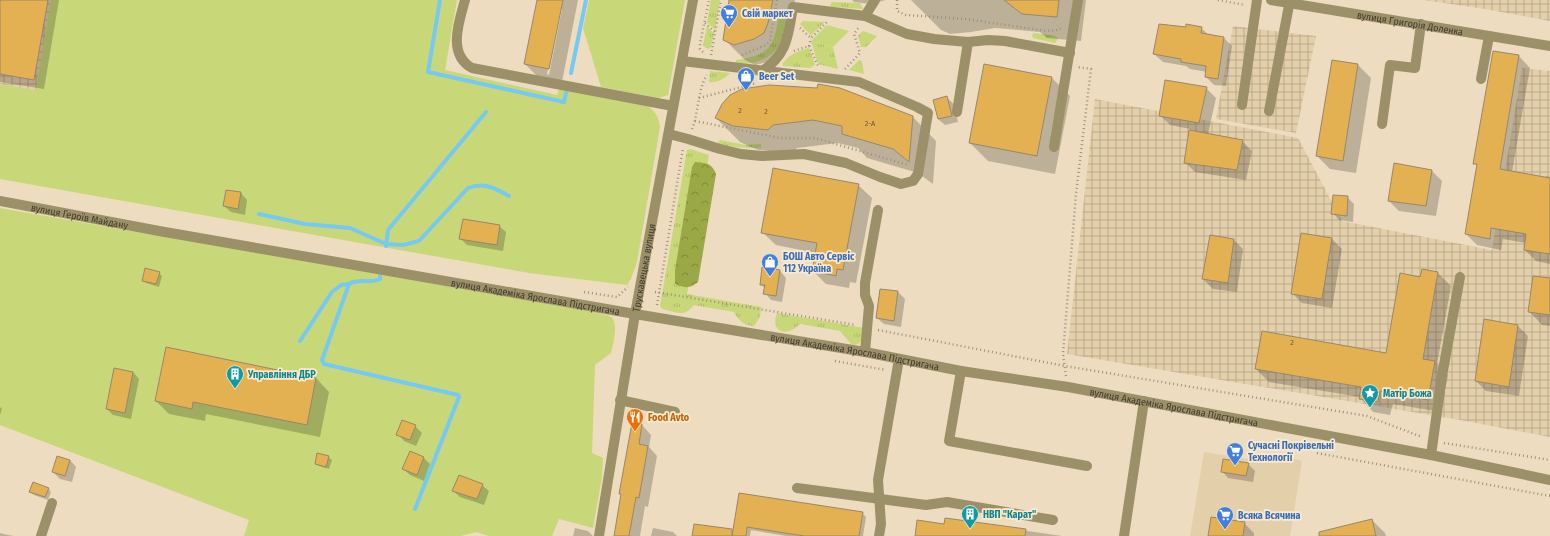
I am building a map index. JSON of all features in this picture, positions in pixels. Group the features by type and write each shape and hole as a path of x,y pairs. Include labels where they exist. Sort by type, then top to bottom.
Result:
{"street":[{"path":"465,0 460,19 456,46 461,59 472,68 673,106"},
{"name":"Трускавецька вулиця","path":"599,536 635,314 693,0"},
{"path":"865,16 875,0"},
{"path":"1054,147 1069,66 1078,0"},
{"path":"1242,105 1258,0"},
{"name":"вулиця Григорія Доленка","path":"1271,0 1290,1 1550,46"},
{"path":"1269,111 1290,1"},
{"path":"762,77 780,56 788,39 793,7 865,16 907,34 934,39 968,42 988,40 1005,41 1070,53"},
{"path":"1382,124 1390,65 1415,68 1421,24"},
{"path":"1481,79 1489,36"},
{"path":"957,112 968,42"},
{"path":"669,134 741,154 762,156 804,154 846,163 901,184 913,181 918,174 928,113 917,107 859,82 762,77 682,62"},
{"name":"вулиця Героїв Майдану","path":"0,201 159,231"},
{"path":"865,352 870,306 865,295 865,283 878,210"},
{"name":"вулиця Академіка Ярослава Підстригача","path":"159,231 635,314 865,352 961,371 1068,387 1550,480"},
{"path":"1431,456 1442,376 1460,276"},
{"path":"879,536 881,524 878,480 899,359"},
{"path":"961,371 949,441 1087,466"},
{"path":"620,400 675,412"},
{"path":"1124,536 1144,401"},
{"path":"797,488 926,504 947,502 1053,520"},
{"path":"41,536 52,503"}],"path":[{"path":"710,0 700,49 703,52 717,56"},
{"path":"738,57 757,51 766,45 771,36 777,0"},
{"path":"897,0 897,11 906,15 966,19 1046,31 1059,30 1062,27"},
{"path":"818,67 809,46 811,38 830,20 826,20"},
{"path":"705,22 715,32"},
{"path":"797,27 797,25 811,38"},
{"path":"840,80 841,72 860,53 854,34 860,26"},
{"path":"771,36 776,37"},
{"path":"792,48 790,52 809,46"},
{"path":"1068,387 1063,354 1076,194 1091,69 1069,66"},
{"path":"699,98 762,77"},
{"path":"695,121 780,138 815,138 913,167"},
{"path":"655,292 868,328 1065,366 1367,416 1433,441 1550,460"},
{"path":"657,305 659,293"},
{"path":"1317,453 1550,496"}],"shaded area":[{"path":"0,0 51,0 36,91 0,84"},
{"path":"1423,0 1550,0 1550,21 1485,9"},
{"path":"1233,26 1316,36 1296,133 1216,119"},
{"path":"1522,68 1550,71 1550,437 1460,420 1067,354 1095,99 1298,138 1342,221 1492,250"},
{"name":"Сучасні Покрівельні Технології","path":"1204,452 1255,460 1295,459 1302,461 1290,536 1190,536"}],"green space":[{"path":"51,0 457,0 445,70 557,95 559,89 648,106 657,115 660,127 637,262 631,279 627,285 529,273 0,179 0,84 36,90"},
{"path":"589,0 685,0 668,95 658,98 601,87 583,28"},
{"path":"711,0 720,0 715,30 707,22"},
{"path":"832,2 860,3 863,9 832,7 830,5"},
{"path":"779,10 786,11 785,26 781,42 773,53 756,62 742,64 736,63 736,60 758,55 770,46 776,31"},
{"path":"803,21 825,22 811,35 800,24"},
{"path":"827,25 849,31 833,47 811,41"},
{"path":"707,26 714,34 711,47 709,49 703,45"},
{"path":"863,31 877,36 866,47 861,47 858,36"},
{"path":"1034,33 1056,36 1058,39 1055,43 1033,38 1032,35"},
{"path":"811,41 833,47 838,69 818,64"},
{"path":"809,48 815,65 810,68 783,66 783,63 791,55"},
{"path":"859,60 862,61 864,74 849,70"},
{"path":"710,71 730,73 720,80 709,82"},
{"path":"720,140 746,145 761,144 761,148 744,148 717,144"},
{"path":"690,149 709,155 687,294 761,307 760,317 754,326 747,325 742,322 734,312 694,305 687,312 680,313 662,309 660,306 687,150"},
{"path":"695,162 708,164 713,168 716,174 698,282 690,287 685,287 675,284 675,270 692,167"},
{"path":"0,208 595,312 611,317 615,324 615,329 611,353 595,365 592,453 603,458 602,477 593,528 559,519 552,536 489,536 476,532 461,536 244,536 249,520 0,425"},
{"path":"777,313 865,328 864,338 858,344 854,345 851,344 840,331 800,324 790,331 781,331 776,325 775,320"}],"building":[{"path":"0,0 48,0 34,80 0,74"},
{"path":"537,0 563,0 549,69 524,64"},
{"path":"729,0 773,0 768,23 764,33 754,39 734,45 723,40"},
{"path":"1004,0 1059,0 1057,17 1022,14"},
{"path":"1159,24 1186,27 1186,24 1202,27 1201,33 1224,37 1218,79 1205,77 1206,66 1181,62 1181,59 1153,54"},
{"path":"1493,51 1519,55 1500,169 1550,178 1550,254 1524,250 1526,234 1491,228 1490,239 1465,234 1477,164 1473,164"},
{"path":"1332,60 1358,64 1343,161 1316,156"},
{"path":"984,64 1052,77 1037,156 969,143"},
{"path":"1165,80 1207,87 1199,123 1159,116"},
{"path":"818,84 840,88 913,116 909,162 893,149 842,134 842,126 813,120 773,125 768,130 733,126 715,118 722,104 730,95 742,89 769,85 817,88"},
{"path":"947,96 952,116 938,119 933,100"},
{"path":"1189,130 1243,140 1237,170 1184,163"},
{"path":"1394,163 1432,170 1426,206 1388,201"},
{"path":"773,168 859,184 843,270 837,269 836,276 812,271 817,243 761,233"},
{"path":"226,190 241,192 238,209 223,206"},
{"path":"1333,195 1348,196 1347,216 1331,214"},
{"path":"463,219 500,225 497,245 459,239"},
{"path":"1301,233 1332,238 1322,299 1291,294"},
{"path":"1210,235 1234,239 1228,283 1202,279"},
{"name":"БОШ Авто Сервіс 112 Україна","path":"762,267 780,270 776,296 763,294 765,285 760,285"},
{"path":"145,268 160,272 156,284 142,281"},
{"path":"1422,269 1438,272 1423,359 1435,361 1428,400 1380,391 1378,402 1359,399 1361,387 1255,369 1262,331 1386,353 1400,273 1420,277"},
{"path":"1533,276 1550,278 1550,315 1528,312"},
{"path":"880,289 898,291 894,321 876,318"},
{"path":"1484,319 1518,325 1509,387 1475,381"},
{"name":"Управління ДБР","path":"166,347 316,378 307,425 193,402 192,409 155,401"},
{"path":"114,368 133,372 125,413 106,409"},
{"path":"402,420 416,425 410,440 396,435"},
{"path":"632,423 642,424 639,444 648,446 639,498 636,497 629,536 614,536 621,494 619,494"},
{"path":"410,451 424,457 417,475 402,469"},
{"path":"317,453 329,456 326,467 315,464"},
{"path":"57,456 70,460 65,476 52,472"},
{"path":"1223,459 1249,463 1246,476 1221,472"},
{"path":"459,475 483,484 477,499 452,491"},
{"path":"33,482 49,488 45,497 29,492"},
{"path":"739,493 863,512 859,536 804,536 747,527 746,536 732,536"},
{"path":"1211,517 1245,522 1243,536 1208,536"},
{"name":"НВП \"Карат\"","path":"945,518 1026,529 1025,536 915,536 917,520 944,524"},
{"path":"1372,519 1376,536 1319,536 1319,532"},
{"path":"694,524 732,529 732,536 692,536"}],"waterway":[{"path":"440,0 428,72 564,102 566,93"},
{"path":"571,73 586,0"},
{"path":"386,246 388,230 486,112"},
{"path":"259,214 305,224 350,228 386,244 403,245 419,241 468,188 474,186 484,186 494,188 509,196"},
{"path":"380,276 380,279 373,281 357,281 349,284 322,360 324,364 458,395 459,397 415,509"},
{"path":"300,341 332,292 341,285 349,284"}],"place":[{"name":"Свiй маркет","path":"729,28"},
{"name":"Beer Set","path":"746,91"},
{"name":"БОШ Авто Сервіс 112 Україна","path":"770,277"},
{"name":"Управління ДБР","path":"235,389"},
{"name":"Матір Божа","path":"1370,408"},
{"name":"Food Avto","path":"635,432"},
{"name":"Сучасні Покрівельні Технології","path":"1235,466"},
{"name":"НВП \"Карат\"","path":"970,529"},
{"name":"Всяка Всячина","path":"1225,530"}]}
